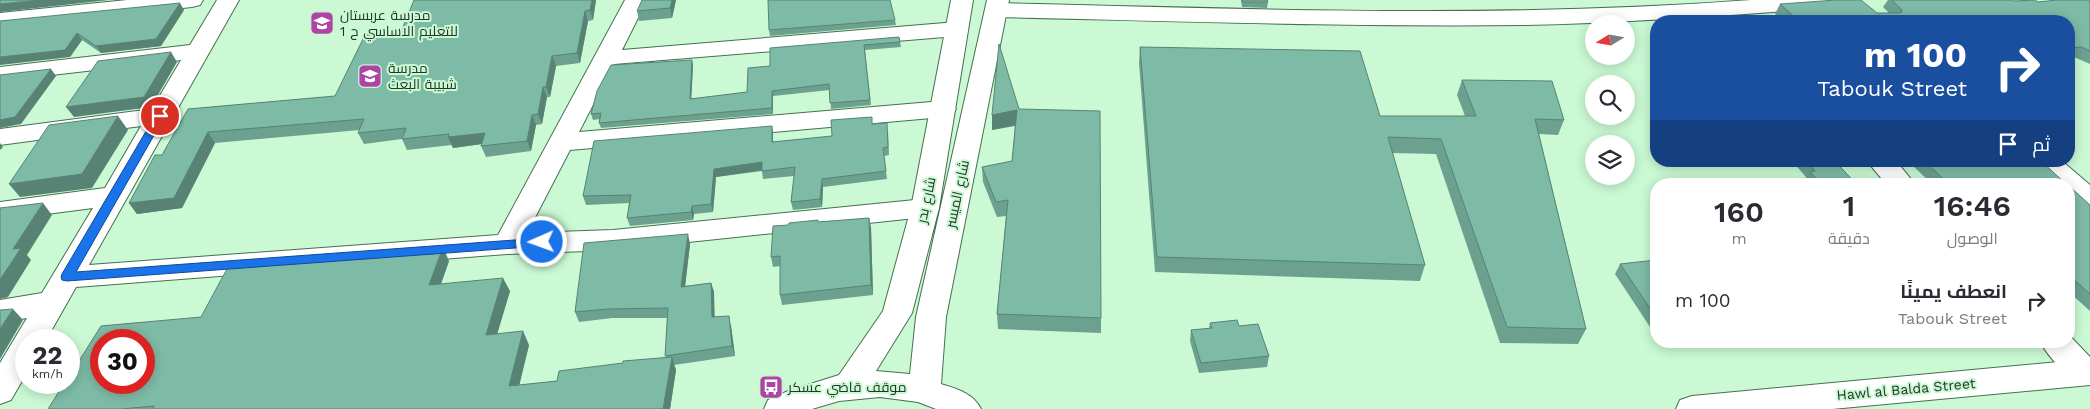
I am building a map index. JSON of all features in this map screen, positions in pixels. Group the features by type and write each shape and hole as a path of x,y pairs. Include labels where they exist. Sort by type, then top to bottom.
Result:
{"street":[{"path":"0,20 192,0"},
{"path":"36,329 228,0"},
{"path":"507,244 636,0"},
{"name":"شارع بدر","path":"850,385 898,314 926,208 962,0"},
{"path":"1589,0 1603,15"},
{"path":"1625,15 1857,2"},
{"path":"997,5 1156,7 1369,18 1585,16"},
{"name":"شارع الميسر","path":"924,390 931,317 997,5"},
{"path":"605,58 957,29"},
{"path":"0,74 198,51"},
{"path":"561,142 943,109"},
{"path":"0,137 160,116"},
{"path":"1886,167 1896,178"},
{"path":"2052,167 2065,178"},
{"path":"2075,187 2090,200"},
{"path":"0,211 113,196"},
{"path":"67,277 507,244 613,240 926,208"},
{"path":"0,310 51,303"},
{"path":"2062,348 2088,373"},
{"path":"0,391 15,365"},
{"name":"Hawl al Balda Street","path":"1692,409 2088,373"},
{"path":"780,409 797,400 823,391 850,385 888,384 924,390 965,409"}],"building":[{"path":"0,0 40,0 0,4"},
{"path":"414,0 592,0 590,10 585,11 577,53 552,56 546,87 543,87 538,114 532,115 527,141 481,146 485,133 448,137 449,134 402,139 406,128 358,133 364,119 208,132 174,198 129,203 155,155 162,155 188,109 335,96 365,35 401,32"},
{"path":"642,0 672,0 670,8 637,11"},
{"path":"768,0 890,0 895,20 769,30"},
{"path":"1242,0 1267,0 1268,2 1242,2"},
{"path":"1861,0 1877,13 1901,13 1902,10 1892,0 2035,0 2038,2 2090,0 2090,51 2082,47 2075,48 2075,15 1792,15 1780,4"},
{"path":"180,3 156,39 96,46 77,33 65,50 0,57 0,21"},
{"path":"899,37 900,42 864,45 870,100 830,103 829,84 772,91 772,108 599,123 601,113 591,114 597,91 611,65 692,60 690,99 747,92 748,68 770,66 770,48"},
{"path":"999,44 1019,109 1100,111 1101,318 997,314 1008,200 996,202 982,167 1012,161 1017,110 992,115"},
{"path":"1140,47 1360,51 1380,116 1476,116 1462,80 1552,81 1564,120 1535,119 1586,329 1507,327 1441,139 1388,137 1425,265 1157,257"},
{"path":"171,52 144,97 66,107 98,61"},
{"path":"51,69 15,117 0,120 0,75"},
{"path":"118,116 82,174 9,184 49,125"},
{"path":"872,117 872,124 887,123 888,147 883,148 886,171 822,179 820,199 791,202 795,167 762,171 762,162 714,169 711,204 692,206 691,212 627,218 631,195 583,196 594,141 772,126 772,142 832,136 831,120"},
{"path":"1811,167 1840,167 1851,178 1816,178 1810,172 1815,171"},
{"path":"1931,167 2048,167 2059,178 1942,178"},
{"path":"2075,191 2090,205 2090,294 2075,280"},
{"path":"43,203 13,249 21,248 0,280 0,208"},
{"path":"869,218 871,285 780,295 780,256 771,257 773,226 818,220 818,222"},
{"path":"688,234 681,287 711,283 712,317 729,316 732,346 665,356 668,308 608,309 575,312 584,243"},
{"path":"443,247 429,285 503,278 486,335 523,331 509,386 557,381 559,371 623,363 623,361 672,357 663,409 153,409 154,406 121,409 48,409 57,394 80,394 80,359 90,344 90,394 155,394 155,329 99,329 101,326 201,317 228,267"},
{"path":"1650,261 1650,308 1620,264"},
{"path":"13,309 0,329 0,310"},
{"path":"1237,320 1239,326 1258,324 1269,356 1201,363 1191,330 1212,328 1210,323"}],"place":[{"name":"مدرسة عربستان للتعليم الاساسي ح 1","path":"322,23"},
{"name":"مدرسة شبيبة البعث","path":"370,76"},
{"name":"موقف قاضي عسكر","path":"771,387"}],"route":[{"path":"160,116 67,277 542,242"}]}
